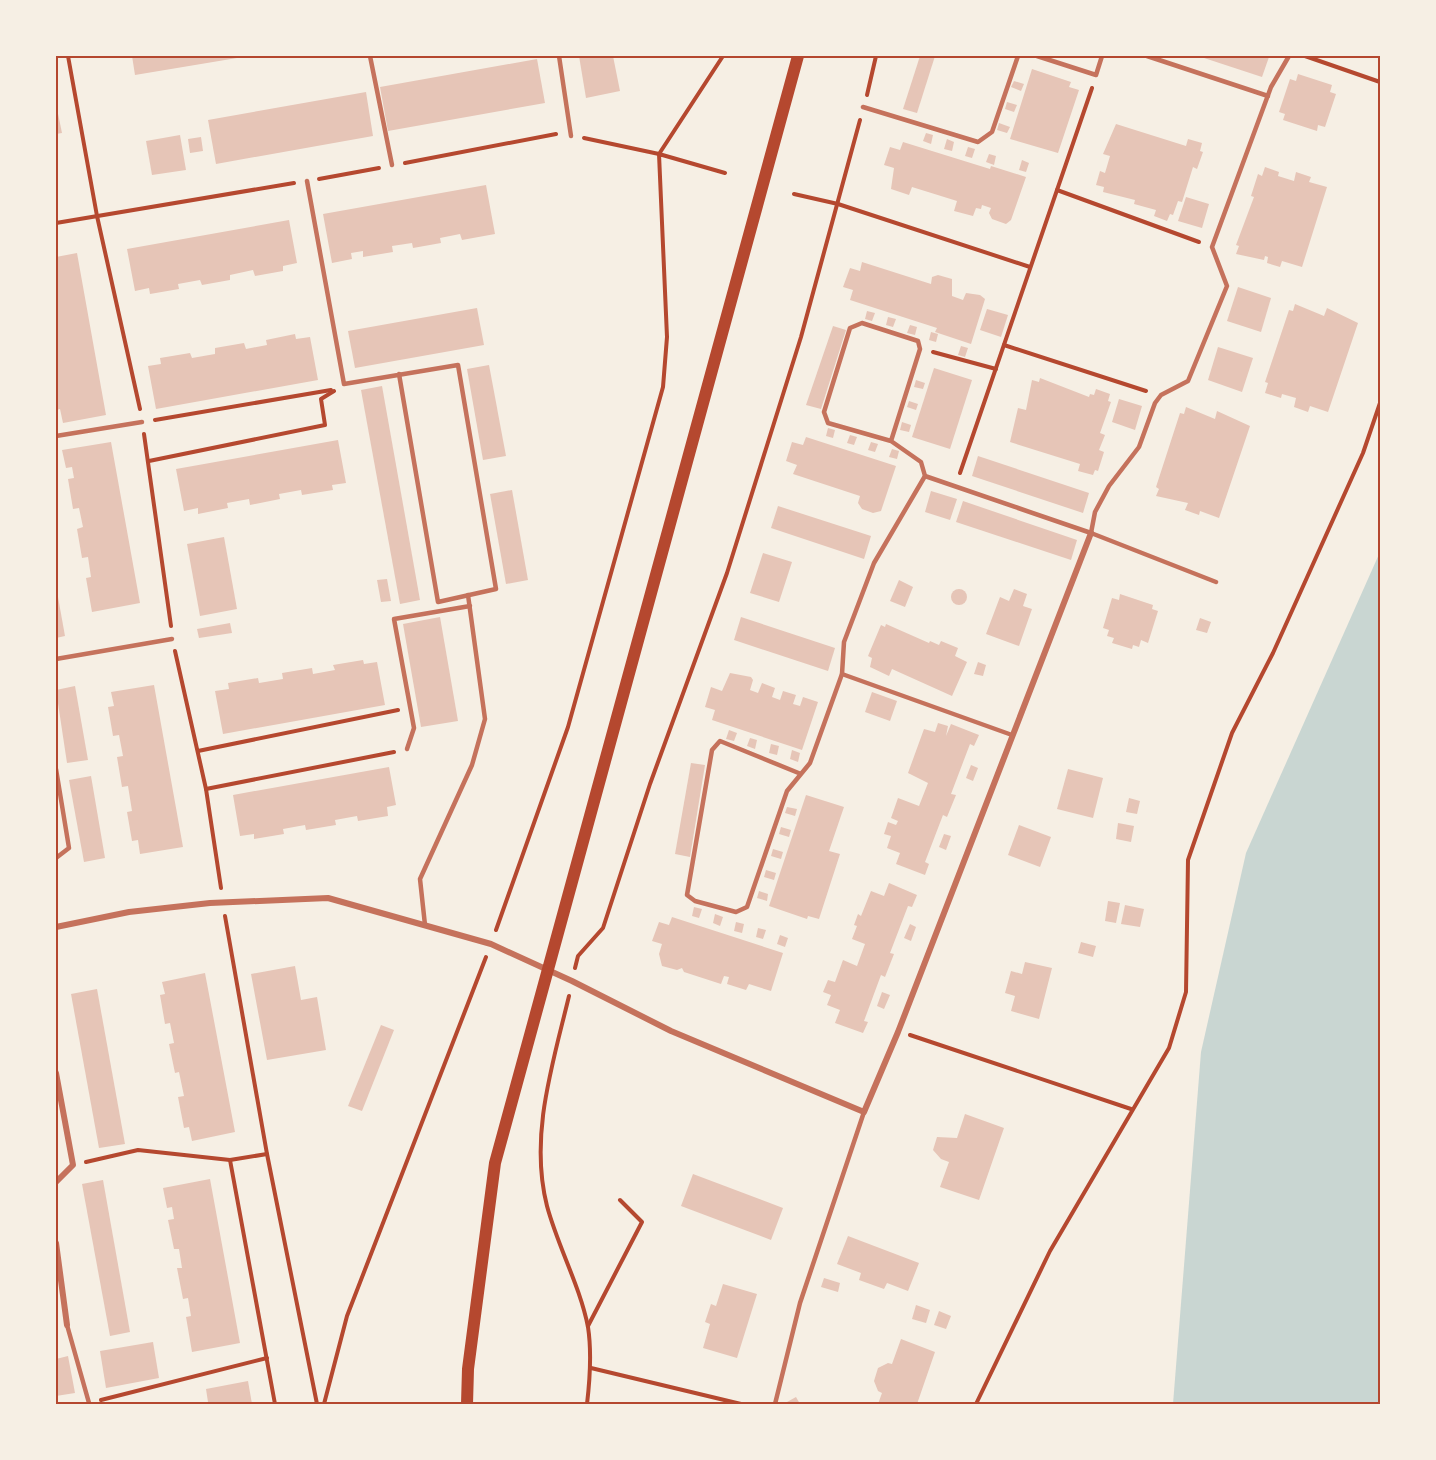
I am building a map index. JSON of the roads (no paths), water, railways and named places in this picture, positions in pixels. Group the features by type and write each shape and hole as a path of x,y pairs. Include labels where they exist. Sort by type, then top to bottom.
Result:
{"main road":[{"path":"467,1404 468,1369 495,1163 798,56"}],"street":[{"path":"56,927 129,912 223,903 328,898 491,944 573,981 671,1031 864,1112 898,1032 1091,533"},
{"path":"56,1073 73,1166 56,1182"},
{"path":"56,1243 67,1325"}],"lane":[{"path":"370,56 392,165"},
{"path":"559,56 571,136"},
{"path":"863,107 978,142 992,132 1018,56"},
{"path":"1037,56 1096,75 1102,56"},
{"path":"1147,56 1268,96"},
{"path":"1091,533 1095,512 1109,486 1139,447 1155,403 1161,395 1188,381 1227,286 1212,247 1268,96 1289,56"},
{"path":"307,181 344,384 399,374 458,364 496,589 438,602 399,374"},
{"path":"801,774 720,741 712,750 687,895 695,901 736,912 747,907 787,791 801,774 810,763 842,674 844,642 874,563 925,476 921,462 891,441 828,423 824,412 850,328 862,323 918,341 920,349 891,441"},
{"path":"56,435 142,422"},
{"path":"925,476 1091,533 1216,582"},
{"path":"425,925 420,879 472,765 485,719 468,595"},
{"path":"407,749 414,728 393,619 470,606"},
{"path":"56,659 172,639"},
{"path":"842,674 1012,735"},
{"path":"56,769 69,848 56,858"},
{"path":"775,1404 800,1303 864,1112"},
{"path":"67,1325 89,1402"}]}
